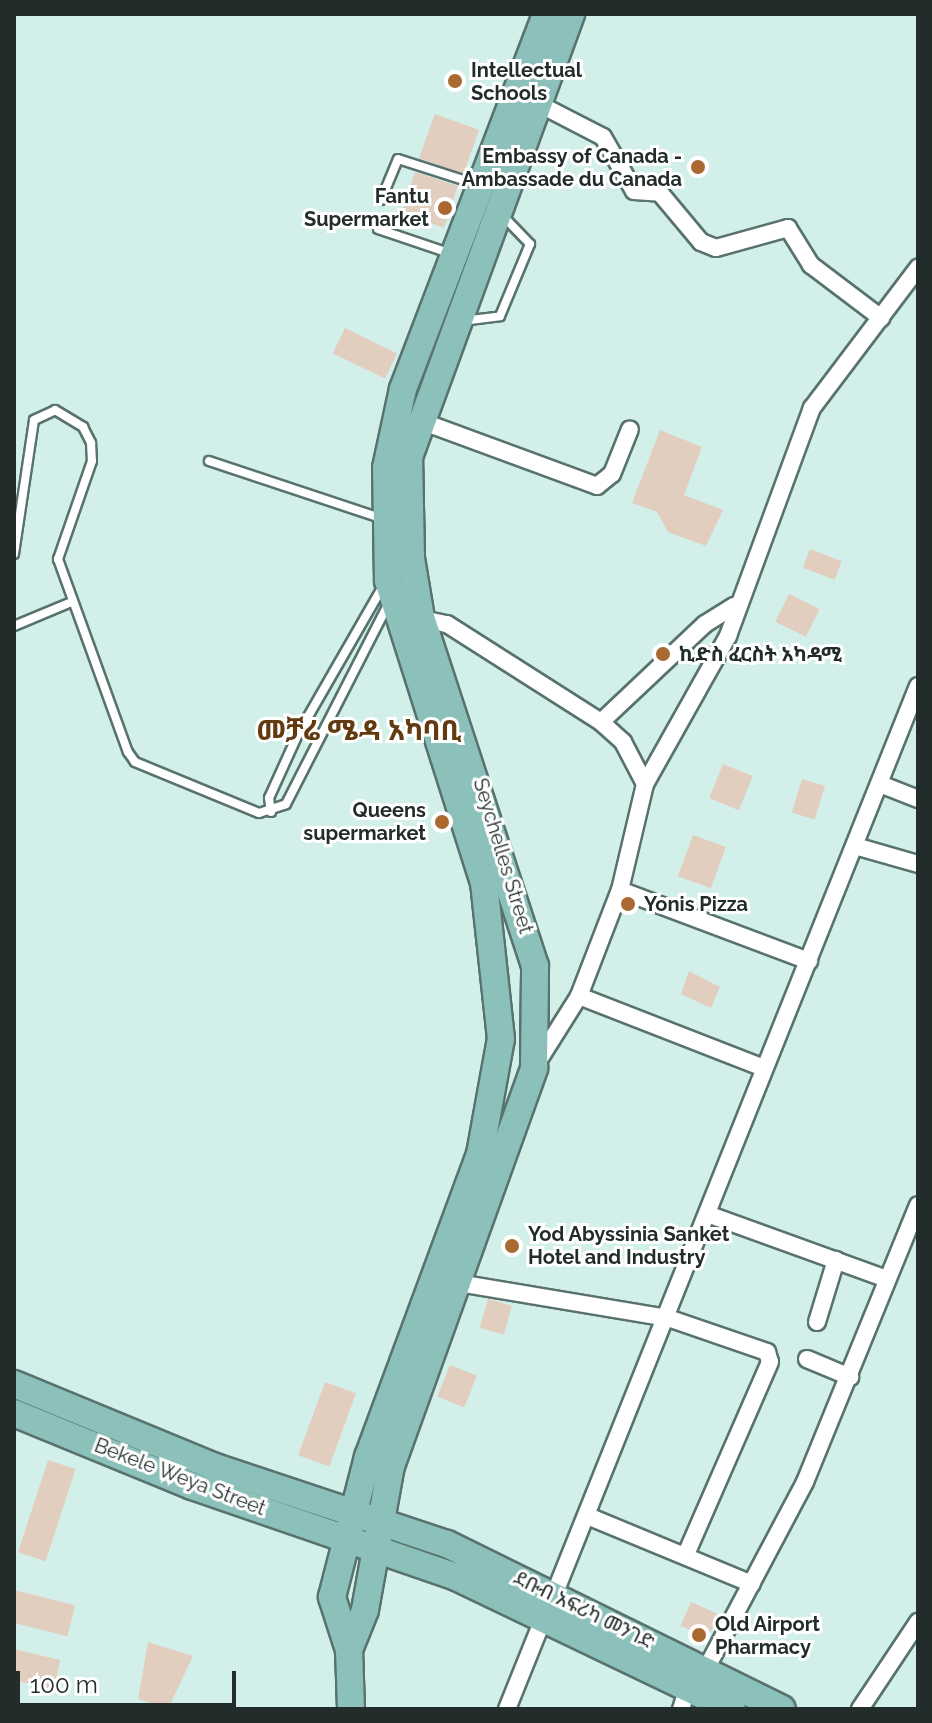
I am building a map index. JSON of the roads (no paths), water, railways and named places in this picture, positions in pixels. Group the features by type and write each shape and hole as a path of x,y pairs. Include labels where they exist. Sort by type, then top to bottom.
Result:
{"main road":[{"name":"Seychelles Street","path":"349,1650 332,1597 346,1538 480,1154 501,1039 484,883 384,519 403,389 457,255 546,14"},
{"name":"Seychelles Street","path":"349,1650 376,1549 391,1466 534,1068 537,998 527,928 405,596 409,457 418,420 571,14"},
{"name":"ደቡብ አፍሪካ መንገድ","path":"14,1384 215,1467 382,1519 549,1606 732,1709"},
{"name":"Bekele Weya Street","path":"14,1413 376,1549"},
{"name":"ደቡብ አፍሪካ መንገድ","path":"376,1549 549,1606"},
{"path":"349,1650 351,1709"},
{"name":"ደቡብ አፍሪካ መንገድ","path":"692,1688 782,1709"}],"street":[{"path":"537,103 603,137 634,191 660,193 701,242 716,248 788,228 811,265 881,318"},
{"path":"534,1068 579,996 620,890 645,784 728,636 734,606 812,408 918,268"},
{"path":"418,420 597,486 612,474 630,429"},
{"path":"405,596 601,722 623,742 645,784"},
{"path":"601,722 705,624 734,606"},
{"path":"507,1709 590,1517 710,1215 764,1068 918,686"},
{"path":"880,784 918,799"},
{"path":"855,846 918,864"},
{"path":"620,890 809,961"},
{"path":"579,996 764,1068"},
{"path":"692,1688 752,1584 850,1377 918,1205"},
{"path":"710,1215 887,1279"},
{"path":"817,1322 836,1260"},
{"path":"458,1283 668,1318 761,1345 770,1362 686,1554"},
{"path":"807,1359 850,1377"},
{"path":"590,1517 686,1554 752,1584"},
{"path":"860,1709 902,1651 918,1622"},
{"path":"902,1651 918,1660"}],"lane":[{"path":"381,200 398,159 483,186"},
{"path":"454,322 500,316 530,244 497,210"},
{"path":"378,229 457,255"},
{"path":"14,554 34,420 55,410 89,434 92,461 60,548 69,603 135,762 271,812 286,804 305,774 358,653 405,596"},
{"path":"209,461 384,519"},
{"path":"271,812 269,798 298,734 405,596"},
{"path":"14,626 69,603"}],"place":[{"name":"Intellectual Schools","path":"455,81"},
{"name":"Embassy of Canada - Ambassade du Canada","path":"698,167"},
{"name":"Fantu Supermarket","path":"445,208"},
{"name":"ኪድስ ፈርስት አካዳሚ","path":"663,654"},
{"name":"Queens supermarket","path":"442,822"},
{"name":"Yonis Pizza","path":"628,904"},
{"name":"Yod Abyssinia Sanket Hotel and Industry","path":"512,1246"},
{"name":"Old Airport Pharmacy","path":"699,1635"}],"district":[{"name":"መቻሬ ሜዳ አካባቢ","path":"359,731"}]}
